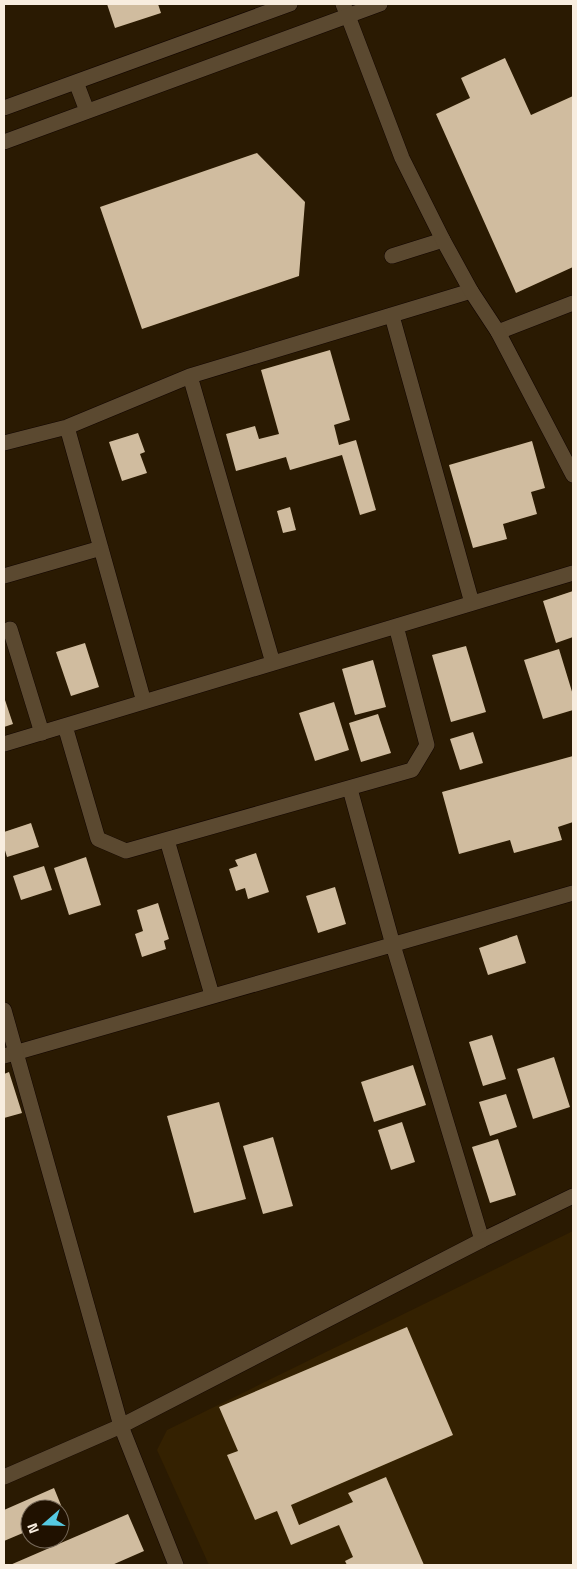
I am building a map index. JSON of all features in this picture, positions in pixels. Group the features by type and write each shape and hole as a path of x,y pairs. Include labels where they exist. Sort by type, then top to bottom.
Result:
{"street":[{"path":"4,108 290,4"},
{"path":"4,142 346,10 380,4"},
{"path":"346,10 402,158 443,240 471,291 498,332 573,475"},
{"path":"76,82 87,111"},
{"path":"392,256 443,240"},
{"path":"4,443 67,427 190,376 471,291"},
{"path":"498,332 573,304"},
{"path":"392,316 472,603"},
{"path":"190,376 273,663"},
{"path":"67,427 144,702"},
{"path":"4,576 101,548"},
{"path":"4,744 573,573"},
{"path":"65,726 98,839 126,851 350,789 412,770 427,745 396,626"},
{"path":"10,629 42,733"},
{"path":"350,789 393,945 482,1240"},
{"path":"167,840 212,995"},
{"path":"10,1054 212,995 572,897"},
{"path":"4,1010 10,1054 121,1426 176,1565"},
{"path":"4,1477 121,1426 482,1240 573,1196"}],"shaded area":[{"path":"573,1231 573,1565 209,1565 157,1450 167,1430"}],"building":[{"path":"107,4 158,4 161,13 115,28"},
{"path":"505,58 531,115 573,96 573,267 516,293 436,114 470,98 461,78"},
{"path":"257,153 305,202 299,276 142,329 100,207"},
{"path":"330,350 350,420 334,425 339,445 356,440 376,510 360,515 342,455 290,470 286,457 236,471 226,434 255,426 259,439 279,434 261,370"},
{"path":"138,433 145,452 140,454 147,473 122,481 109,442"},
{"path":"532,441 545,488 531,492 537,514 503,524 507,539 473,548 449,465"},
{"path":"290,507 296,530 283,533 277,511"},
{"path":"573,591 573,637 556,643 543,601"},
{"path":"85,643 99,687 71,696 56,652"},
{"path":"466,646 486,712 451,722 432,655"},
{"path":"559,649 573,695 573,710 543,719 524,660"},
{"path":"373,660 386,707 355,715 342,669"},
{"path":"4,697 13,724 4,727"},
{"path":"334,702 349,750 315,761 299,713"},
{"path":"378,714 391,753 361,762 349,723"},
{"path":"473,732 483,763 460,770 450,739"},
{"path":"573,756 573,822 558,827 562,840 514,853 510,840 459,854 442,792"},
{"path":"31,823 39,847 7,857 4,847 4,832"},
{"path":"256,853 269,892 248,899 245,888 236,891 229,869 238,866 235,860"},
{"path":"86,857 101,905 69,915 54,868"},
{"path":"44,866 52,890 21,900 13,876"},
{"path":"335,887 346,924 318,933 306,896"},
{"path":"158,903 169,939 164,941 166,949 142,957 135,934 143,931 137,910"},
{"path":"517,935 526,963 488,975 479,948"},
{"path":"492,1035 506,1079 483,1086 469,1042"},
{"path":"554,1057 570,1107 533,1119 517,1069"},
{"path":"413,1065 426,1105 374,1122 361,1082"},
{"path":"9,1072 22,1113 4,1118 4,1074"},
{"path":"506,1094 517,1127 490,1136 479,1102"},
{"path":"219,1102 246,1199 194,1213 167,1116"},
{"path":"402,1122 415,1162 391,1170 378,1130"},
{"path":"273,1137 293,1206 263,1214 243,1146"},
{"path":"498,1139 516,1195 490,1203 472,1147"},
{"path":"407,1327 453,1435 291,1505 299,1525 353,1502 348,1493 386,1477 424,1565 347,1565 345,1561 353,1557 339,1525 291,1545 277,1511 255,1520 227,1455 238,1451 219,1407"},
{"path":"54,1488 58,1499 29,1499"},
{"path":"20,1503 20,1534 4,1541 4,1510"},
{"path":"128,1514 144,1551 112,1565 10,1565 47,1549 70,1549 70,1539"}]}
